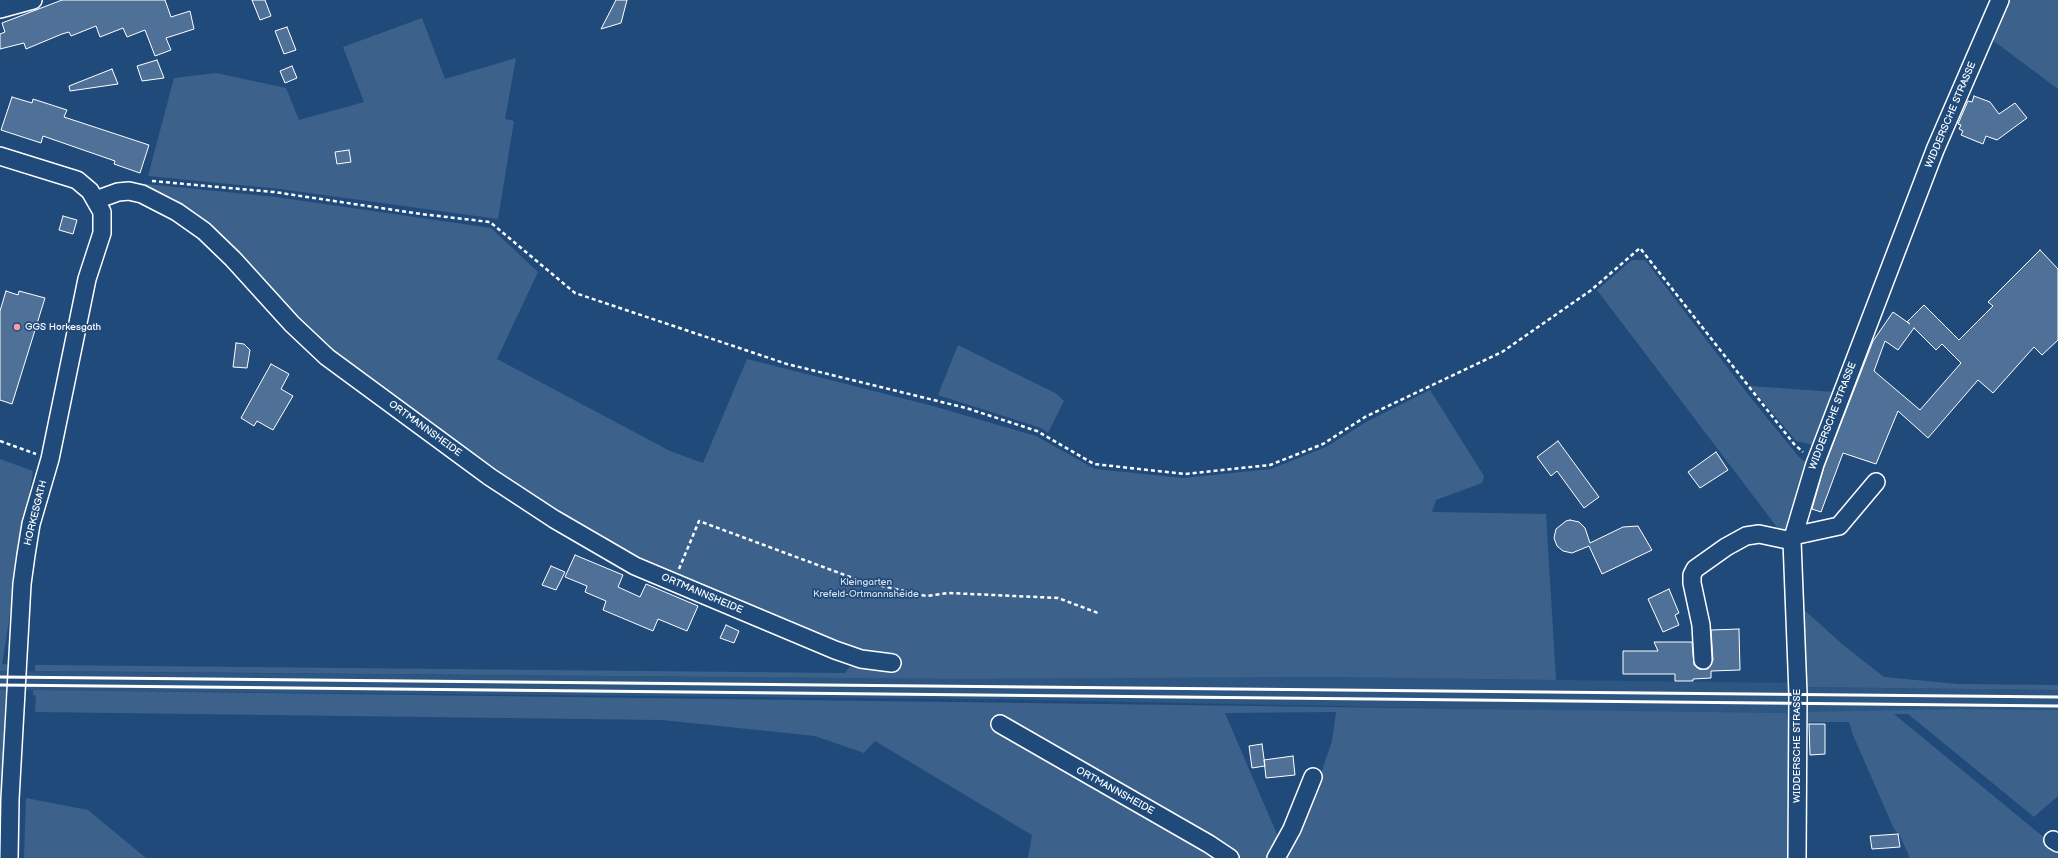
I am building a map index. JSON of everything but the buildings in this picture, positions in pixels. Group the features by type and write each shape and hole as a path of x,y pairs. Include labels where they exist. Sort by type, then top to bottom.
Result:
{"street":[{"path":"0,10 33,0"},
{"name":"WIDDERSCHE STRASSE","path":"1797,858 1798,694 1793,538 1814,464 1936,150 2000,0"},
{"path":"0,156 77,180 90,191 96,200"},
{"name":"ORTMANNSHEIDE","path":"96,200 118,192 129,191 142,194 177,212 204,231 233,259 292,324 326,357 490,477 635,566 835,650 861,659 892,663"},
{"name":"HORKESGATH","path":"9,858 10,799 22,584 31,524 50,459 87,279 102,233 102,212 96,200"},
{"path":"1703,660 1701,625 1692,579 1695,569 1726,547 1746,536 1759,534 1793,538 1839,526 1876,482"},
{"name":"ORTMANNSHEIDE","path":"1000,724 1209,844 1230,858"},
{"path":"1276,858 1292,829 1313,777"}],"path":[{"path":"151,180 274,192 421,214 490,222 575,293 787,364 934,400 1037,431 1094,464 1185,474 1270,465 1323,444 1365,417 1502,352 1590,291 1640,248 1794,444 1814,464"},
{"path":"0,441 50,459"},
{"path":"674,582 699,521 861,581 926,596 949,593 1058,598 1098,613"}],"shaded area":[{"path":"0,671 961,679 1323,677 1805,683 1806,687 2058,690 2058,710 1959,709 1787,713 1591,711 982,699 0,690"}],"green space":[{"path":"2007,0 2058,0 2058,89 1991,39"},
{"path":"422,18 445,79 516,58 505,119 514,121 498,219 280,189 148,176 174,78 216,73 286,88 299,120 364,102 343,47"},
{"name":"Kleingarten Krefeld-Ortmannsheide","path":"137,183 276,197 491,228 538,272 497,359 670,451 703,463 747,359 933,406 1036,436 1095,469 1183,478 1271,469 1326,447 1368,421 1430,390 1484,476 1482,483 1436,500 1432,512 1546,514 1556,680 1323,677 961,679 35,671 35,665 44,665 845,673 854,661 899,669 899,658 871,655 849,648 638,558 564,515 427,421 331,349 289,311 220,233 173,198"},
{"path":"1632,260 1645,260 1750,397 1798,456 1810,466 1786,539 1597,290"},
{"path":"958,345 1057,394 1064,401 1048,433 1041,428 938,395"},
{"path":"1750,386 1835,392 1817,446 1796,441"},
{"path":"0,459 33,471 2,664 11,665 10,671 0,671"},
{"path":"1801,607 1842,644 1884,677 1958,684 2058,685 2058,690 1805,687"},
{"path":"0,690 10,690 10,695 5,696 0,858"},
{"path":"33,690 1787,713 1793,762 1793,858 1240,858 1212,835 1003,717 993,729 1211,852 1217,858 1028,858 1032,835 875,741 864,753 815,736 662,720 35,712 36,696 33,695","holes":["1336,712 1332,741 1313,797 1285,853 1225,713"]},
{"path":"1959,709 2058,710 2058,796 2034,817 1908,714 1894,714 2058,849 2058,858 1910,858 1899,834 1894,829 1853,735 1849,722 1805,722 1805,712"},
{"path":"26,798 88,810 146,858 24,858"}],"railway":[{"path":"0,677 2058,697"},
{"path":"0,685 2058,706"}],"place":[{"name":"GGS Horkesgath","path":"17,327"}]}
